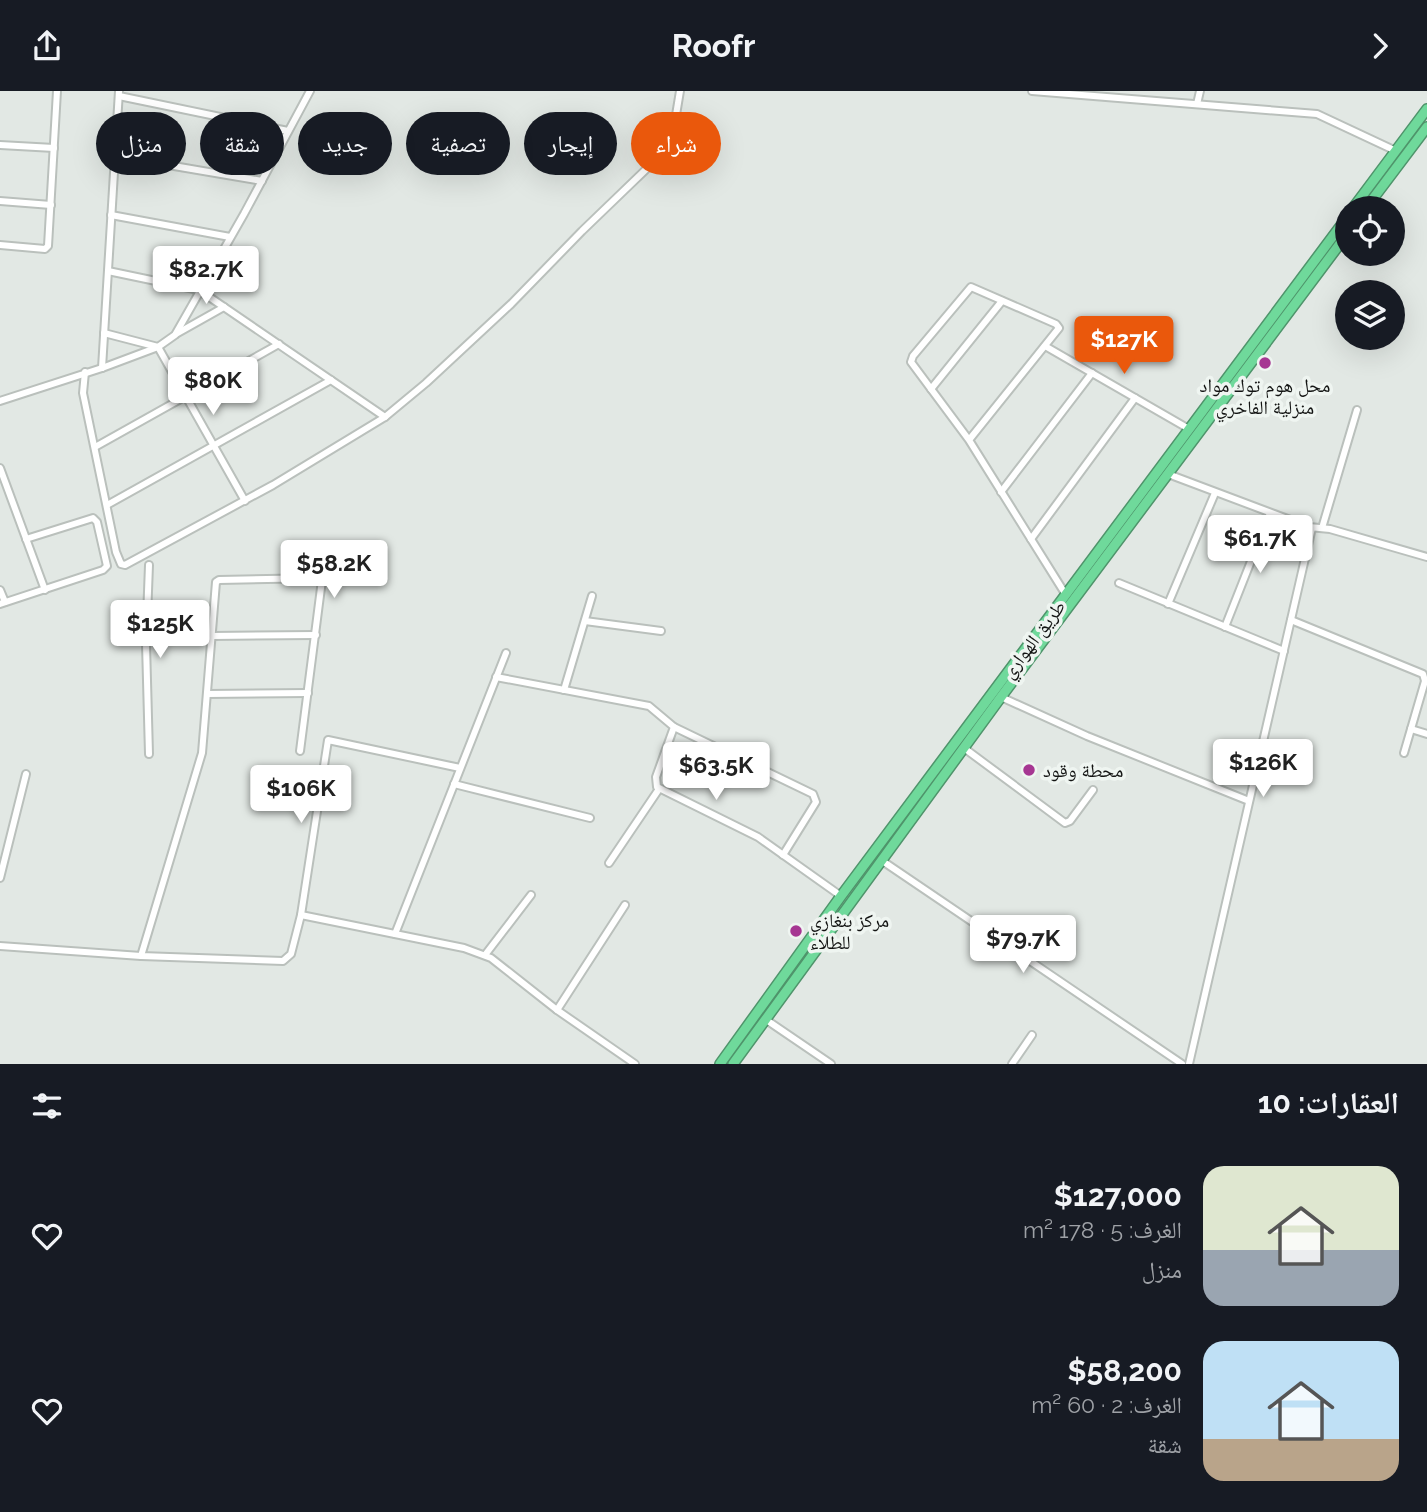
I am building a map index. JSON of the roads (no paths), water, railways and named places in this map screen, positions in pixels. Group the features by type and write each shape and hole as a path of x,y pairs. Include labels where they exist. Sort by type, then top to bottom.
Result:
{"highway":[{"path":"1362,196 1427,110"},
{"path":"1375,196 1427,127"},
{"name":"طريق الهواري","path":"720,1064 841,896 1335,233"},
{"name":"طريق الهواري","path":"733,1064 1001,697 1335,250"},
{"path":"1245,353 1254,359"}],"street":[{"path":"0,245 47,249 57,91"},
{"path":"175,335 310,91"},
{"path":"85,372 83,393 118,561 125,565 245,501 385,417 426,383 511,304 664,152 673,133 680,91"},
{"path":"1032,91 1317,114 1396,151"},
{"path":"1197,104 1200,91"},
{"path":"118,112 119,93 288,131"},
{"path":"0,145 54,148"},
{"path":"186,168 262,181"},
{"path":"102,368 114,175"},
{"path":"0,201 51,205"},
{"path":"111,215 230,237"},
{"path":"108,271 200,290 385,417"},
{"path":"969,440 1058,330 1058,326 969,288 913,356 912,365 969,440 1066,594"},
{"path":"931,389 1002,301"},
{"path":"0,401 158,347 224,307"},
{"path":"104,333 158,347 245,501"},
{"path":"95,447 279,344"},
{"path":"1045,346 1189,429"},
{"path":"1001,492 1092,373"},
{"path":"107,505 331,380"},
{"path":"1031,539 1135,398"},
{"path":"1322,528 1357,409"},
{"path":"0,468 46,590"},
{"path":"1168,474 1312,528 1322,528 1427,557"},
{"path":"0,492 8,489"},
{"path":"1168,604 1215,493"},
{"path":"1224,627 1270,513"},
{"path":"0,590 2,603 106,568 97,522 91,518 26,539"},
{"path":"1189,1064 1312,528"},
{"path":"149,565 146,655 149,754"},
{"path":"141,956 202,753 216,582 219,580 319,578 323,582 300,751"},
{"path":"1119,583 1284,651"},
{"path":"564,690 592,597"},
{"path":"1291,620 1423,674 1426,681 1404,753"},
{"path":"585,621 661,631"},
{"path":"212,636 316,635"},
{"path":"395,934 506,653"},
{"path":"496,677 652,707 674,727 813,794 816,802 783,855"},
{"path":"207,694 308,693"},
{"path":"1001,697 1087,736 1249,801"},
{"path":"674,727 656,777 655,783 659,789 758,837 841,896"},
{"path":"1411,729 1427,734"},
{"path":"0,946 278,962 291,954 301,915 328,740 460,768"},
{"path":"964,748 1065,823 1070,821 1093,790"},
{"path":"0,878 26,774"},
{"path":"454,784 590,818"},
{"path":"609,863 659,789"},
{"path":"881,860 1182,1064"},
{"path":"485,955 530,895"},
{"path":"557,1010 625,905"},
{"path":"301,915 464,948 485,955 557,1010 635,1064"},
{"path":"765,1019 831,1064"},
{"path":"1012,1064 1032,1035"}],"place":[{"name":"محل هوم توك مواد منزلية الفاخري","path":"1265,363"},
{"name":"محطة وقود","path":"1029,770"},
{"name":"مركز بنغازي للطلاء","path":"796,931"}]}
